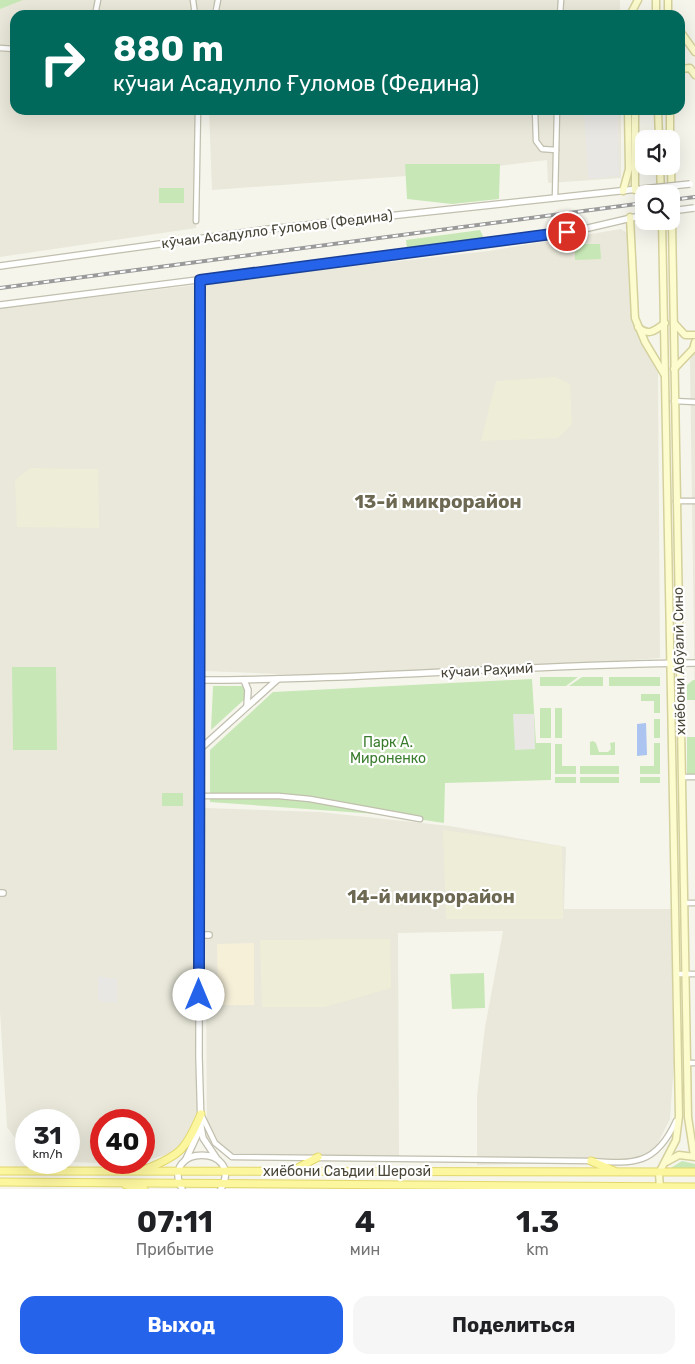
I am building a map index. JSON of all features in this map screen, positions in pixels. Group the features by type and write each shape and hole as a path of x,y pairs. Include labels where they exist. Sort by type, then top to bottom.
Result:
{"main road":[{"path":"685,38 695,52"},
{"path":"685,68 690,68 695,75"},
{"path":"623,191 629,169 628,115"},
{"path":"635,115 635,185"},
{"path":"658,115 659,130"},
{"path":"670,115 670,130"},
{"name":"хиёбони Абӯалӣ Сино","path":"665,1162 679,1155 695,1156 693,1135 688,1117 671,175"},
{"path":"630,217 637,326 665,375"},
{"name":"хиёбони Абӯалӣ Сино","path":"659,1173 678,1132 679,1115 662,230"},
{"path":"637,326 647,332 653,332 665,323"},
{"path":"674,323 685,335 695,335"},
{"path":"674,370 693,349 695,342"},
{"path":"155,1165 166,1160 186,1145 201,1114"},
{"path":"292,1170 318,1157"},
{"path":"591,1160 616,1172"},
{"name":"хиёбони Саъдии Шерозӣ","path":"0,1171 90,1171"},
{"name":"хиёбони Саъдии Шерозӣ","path":"155,1171 695,1172"},
{"path":"659,1173 660,1188"},
{"name":"хиёбони Саъдии Шерозӣ","path":"0,1182 119,1182 181,1186 272,1187 695,1187"},
{"path":"119,1182 144,1189"}],"street":[{"name":"кӯчаи Асадулло Ғуломов (Федина)","path":"196,221 198,115"},
{"path":"535,115 536,141 542,149 556,150"},
{"path":"555,198 557,115"},
{"name":"кӯчаи Асадулло Ғуломов (Федина)","path":"675,185 692,183"},
{"name":"кӯчаи Асадулло Ғуломов (Федина)","path":"0,266 269,229 635,190"},
{"path":"680,210 694,208"},
{"path":"0,305 558,234 635,216"},
{"path":"200,280 199,935 201,1127 203,1138 224,1171 222,1186"},
{"path":"674,401 695,402"},
{"path":"676,501 695,501"},
{"name":"кӯчаи Раҳимӣ","path":"200,680 402,675 566,664 695,663"},
{"path":"200,750 246,706 279,678"},
{"path":"244,680 248,690 246,706"},
{"path":"682,777 695,777"},
{"path":"200,796 280,796 310,799 420,819"},
{"path":"684,903 695,903"},
{"path":"199,935 209,935"},
{"path":"677,974 695,974"},
{"path":"687,1063 695,1063"},
{"path":"201,1114 215,1143 232,1157 252,1159 318,1157 382,1160 591,1160 619,1163 648,1157 662,1147 679,1115"},
{"path":"181,1186 179,1171 201,1127"},
{"path":"185,1160 197,1154 217,1159"}],"shaded area":[{"path":"0,0 215,0 212,10 10,10 10,115 199,115 196,228 0,257"},
{"path":"220,0 620,0 620,10 217,10"},
{"path":"209,115 621,115 621,178 548,183 547,160 434,174 212,190"},
{"path":"584,115 618,115 619,176 588,179"},
{"path":"621,229 627,233 632,320 639,338 658,373 660,658 513,669 327,676 204,671 204,283 489,251"},
{"path":"196,285 197,1130 181,1147 155,1158 155,1109 90,1109 90,1163 80,1162 80,1109 15,1109 15,1138 7,1127 0,1011 0,308"},
{"path":"695,349 695,715 690,360"},
{"path":"556,377 570,384 572,424 558,438 481,441 496,381"},
{"path":"30,468 98,469 99,528 17,527 15,480"},
{"path":"513,714 534,714 535,749 515,750"},
{"path":"205,808 319,812 450,826 566,847 564,909 671,909 674,1063 670,1119 654,1151 634,1158 576,1163 477,1165 477,1096 485,1027 503,931 398,933 399,1157 232,1153 207,1138"},
{"path":"443,830 562,846 563,919 446,919"},
{"path":"390,939 391,988 325,1007 262,1007 260,940"},
{"path":"254,943 254,1005 218,1005 217,944"},
{"path":"98,976 117,979 117,1003 98,1001"}],"green space":[{"path":"0,0 23,0 0,9"},
{"path":"405,164 500,164 499,199 452,204 407,199"},
{"path":"159,188 184,188 184,203 159,203"},
{"path":"480,230 484,238 407,249 406,240"},
{"path":"575,244 600,244 601,259 575,260"},
{"path":"12,667 56,667 57,750 13,750"},
{"path":"540,677 578,677 566,686 540,686"},
{"path":"582,677 603,677 603,686 569,686"},
{"path":"609,677 660,677 660,686 609,686"},
{"name":"Парк А. Мироненко","path":"532,679 536,743 551,743 551,780 445,783 444,823 390,815 210,802 210,750 273,692"},
{"path":"695,680 695,700 687,700 687,685"},
{"path":"213,686 242,686 246,689 247,697 211,730"},
{"path":"641,694 660,694 660,713 654,713 654,701 641,701"},
{"path":"540,708 551,708 551,738 540,738"},
{"path":"555,708 562,708 562,738 555,738"},
{"path":"654,719 660,719 660,738 654,738"},
{"path":"687,737 695,737 695,774 687,774"},
{"path":"590,742 596,743 599,752 608,752 611,749 610,743 615,742 615,755 590,755"},
{"path":"654,743 660,743 660,774 640,774 640,766 654,766"},
{"path":"555,744 562,744 562,766 576,766 576,774 555,774"},
{"path":"580,766 619,766 619,774 580,774"},
{"path":"555,777 576,777 576,783 555,783"},
{"path":"580,777 619,777 619,783 580,783"},
{"path":"640,777 660,777 660,783 640,783"},
{"path":"162,793 183,793 183,806 162,806"},
{"path":"484,973 485,1008 452,1009 450,974"},
{"path":"682,1161 695,1164 695,1169 669,1169"}],"water":[{"path":"646,723 647,755 637,756 637,724"}],"railway":[{"path":"680,199 695,197"},
{"path":"0,288 635,204"}],"district":[{"name":"13-й микрорайон","path":"438,501"},
{"name":"14-й микрорайон","path":"431,896"}],"route":[{"path":"199,995 201,645 200,280 474,246 567,232"}]}
